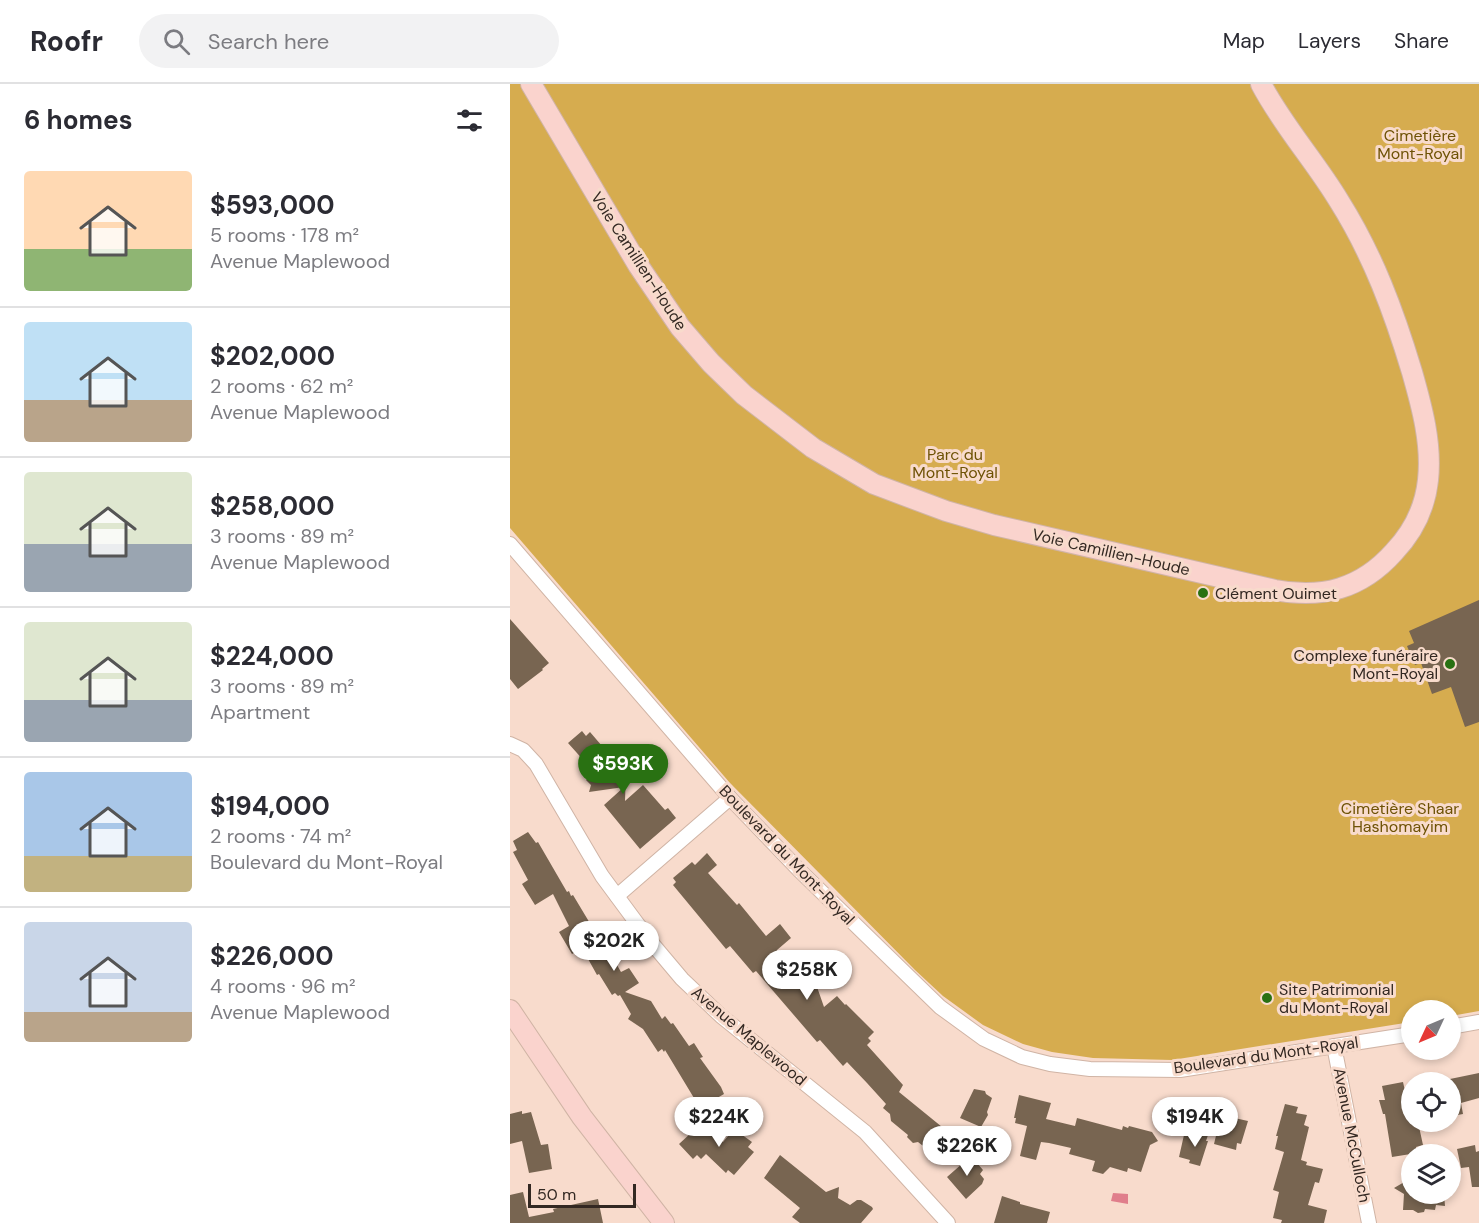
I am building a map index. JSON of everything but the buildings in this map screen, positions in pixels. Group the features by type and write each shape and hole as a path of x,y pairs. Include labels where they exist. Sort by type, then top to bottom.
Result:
{"street":[{"name":"Voie Camillien-Houde","path":"531,84 638,265 680,327 711,363 744,395 796,436 839,465 896,493 973,519 1275,590 1324,593 1355,583 1371,573 1384,564 1404,542 1415,525 1424,502 1428,481 1428,449 1422,412 1402,340 1376,270 1339,201 1300,147 1262,84"},
{"name":"Voie Camillien-Houde","path":"540,84 643,259 682,318 715,357 751,392 813,440 877,477 948,504 1052,532 1219,567 1284,579 1316,582 1334,578 1362,563 1379,550 1398,528 1410,505 1413,491 1417,466 1416,437 1386,325 1359,253 1334,207 1285,138 1253,84"},
{"name":"Boulevard du Mont-Royal","path":"510,544 730,798 807,879 940,1007 984,1039 1022,1057 1050,1064 1089,1069 1180,1070 1401,1036"},
{"name":"Avenue Maplewood","path":"510,744 522,750 536,764 602,876 650,941 682,979 721,1016 865,1132 948,1223"},
{"path":"617,896 730,798"},
{"path":"510,1010 582,1117 664,1223"},
{"path":"1461,1025 1479,1022"},
{"name":"Avenue McCulloch","path":"1334,1046 1369,1223"}],"green space":[{"name":"Parc du Mont-Royal","path":"510,84 1479,84 1479,1011 1461,1014 1461,1000 1401,1000 1401,1024 1172,1060 1093,1058 1052,1052 1023,1044 983,1025 943,996 915,970 730,783 510,528"}],"shaded area":[{"path":"1113,1193 1128,1194 1128,1204 1111,1201"}],"place":[{"name":"Clément Ouimet","path":"1203,593"},
{"name":"Complexe funéraire Mont-Royal","path":"1450,664"},
{"name":"Site Patrimonial du Mont-Royal","path":"1267,998"}],"park label":[{"name":"Cimetière Mont-Royal","path":"1420,144"},
{"name":"Cimetière Shaar Hashomayim","path":"1400,817"}]}
